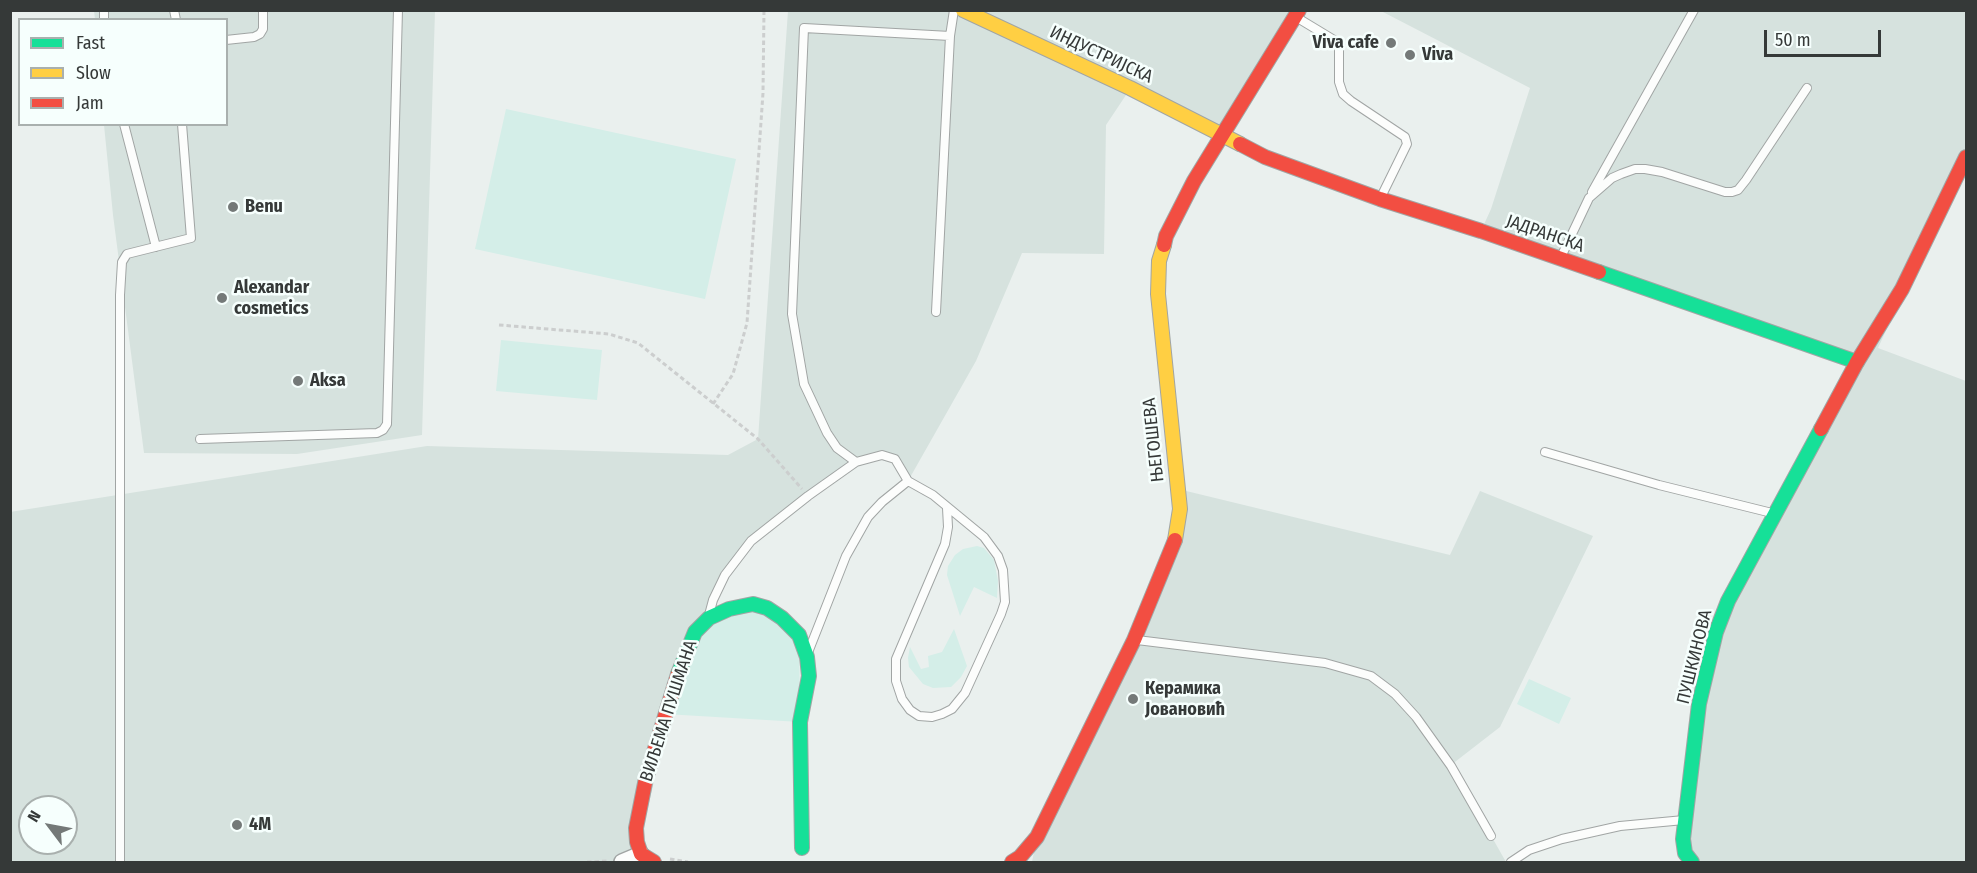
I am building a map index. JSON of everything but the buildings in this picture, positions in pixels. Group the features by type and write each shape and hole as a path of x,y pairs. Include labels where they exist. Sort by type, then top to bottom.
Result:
{"street":[{"name":"ИНДУСТРИЈСКА","path":"963,10 1130,88 1222,135"},
{"name":"ЊЕГОШЕВА","path":"1012,862 1020,857 1037,837 1134,640 1174,544 1180,509 1158,294 1159,261 1166,236 1177,212 1222,135 1297,13"},
{"name":"ЈАДРАНСКА","path":"1222,135 1265,157 1380,199 1560,258 1857,362"},
{"name":"ПУШКИНОВА","path":"1692,862 1685,853 1683,838 1699,704 1716,632 1728,601 1857,362 1902,288 1966,157"},
{"path":"709,618 729,609 753,604 766,608 782,618 799,635 807,657 809,676 800,722 802,848"},
{"name":"ВИЉЕМА ПУШМАНА","path":"622,862 648,858 637,842 636,828 646,778 683,659 695,632 709,618"}],"lane":[{"path":"228,40 254,37 260,34 263,30 263,10"},
{"path":"201,439 377,433 384,430 387,424 398,10"},
{"path":"936,312 950,36 954,10"},
{"path":"1560,258 1589,198 1694,10"},
{"path":"1297,13 1334,40 1339,47 1339,82 1343,94 1406,137 1407,144 1380,199"},
{"path":"856,462 837,448 827,433 804,384 792,314 804,28 950,36"},
{"path":"1589,198 1612,178 1635,169 1662,172 1725,192 1736,191 1746,180 1807,88"},
{"path":"125,126 156,247"},
{"path":"178,126 183,141"},
{"path":"120,862 120,295 122,262 127,254 191,238 182,126"},
{"path":"1545,452 1659,485 1776,514"},
{"path":"709,618 713,600 725,575 751,542 808,496 856,462 882,455 895,459 908,481 933,495 984,537 998,556 1003,570 1005,602 965,693 952,709 942,714 932,717 919,716 910,710 902,699 896,681 896,659 945,544 948,508"},
{"path":"807,657 846,556 868,517 908,481"},
{"path":"1134,640 1325,663 1371,676 1395,694 1416,717 1451,765 1491,836"},
{"path":"1511,862 1529,850 1562,839 1620,826 1685,820"}],"path":[{"path":"713,404 733,374 747,323 763,93 764,10"},
{"path":"499,325 609,334 638,343 758,439 808,496"}],"shaded area":[{"path":"94,11 435,11 422,435 297,454 144,453 113,215 104,126 228,126 228,18 95,18"},
{"path":"788,11 1299,11 1222,136 1130,89 1106,125 1104,254 1022,253 976,361 908,481 895,459 882,455 856,462 751,541 725,575 683,659 635,862 11,862 10,512 427,446 728,455 758,439"},
{"path":"1381,11 1966,11 1966,157 1878,348 1966,381 1966,862 1692,862 1685,853 1716,632 1857,362 1481,231 1491,209 1530,88"},
{"path":"1178,489 1450,555 1480,491 1593,536 1500,727 1451,765 1506,862 1032,862 1037,837 1166,566"}],"green space":[{"path":"506,109 736,159 705,299 475,249"},
{"path":"501,340 602,350 597,400 496,391"},
{"path":"977,546 984,548 994,560 998,581 997,598 974,587 960,616 947,575 948,566 955,555 963,549"},
{"path":"753,604 799,635 800,722 665,714 695,632"},
{"path":"954,629 967,666 961,677 951,687 933,688 923,684 909,667 910,647 921,669 929,667 928,656 942,652"},
{"path":"1529,679 1571,698 1559,724 1517,704"}],"traffic: fast":[{"path":"1599,272 1857,362"},
{"path":"1692,862 1685,853 1683,839 1699,704 1716,632 1728,601 1821,429"},
{"path":"678,674 695,632 709,618 729,609 753,604 767,608 782,618 799,635 807,657 809,676 800,722 802,848"}],"traffic: slow":[{"path":"963,10 1130,88 1240,144"},
{"path":"1164,245 1159,261 1158,294 1180,509 1175,540"}],"traffic: jam":[{"path":"1164,245 1166,236 1194,181 1299,10"},
{"path":"1240,144 1265,157 1380,199 1599,272"},
{"path":"1821,429 1857,362 1902,289 1966,157"},
{"path":"1012,862 1020,857 1037,837 1134,640 1175,540"},
{"path":"654,862 641,854 636,828 646,778 678,674"}],"place":[{"name":"Viva cafe","path":"1391,43"},
{"name":"Viva","path":"1410,55"},
{"name":"Benu","path":"233,207"},
{"name":"Alexandar cosmetics","path":"222,298"},
{"name":"Aksa","path":"298,381"},
{"name":"Керамика Јовановић","path":"1133,699"},
{"name":"4M","path":"237,825"}]}
